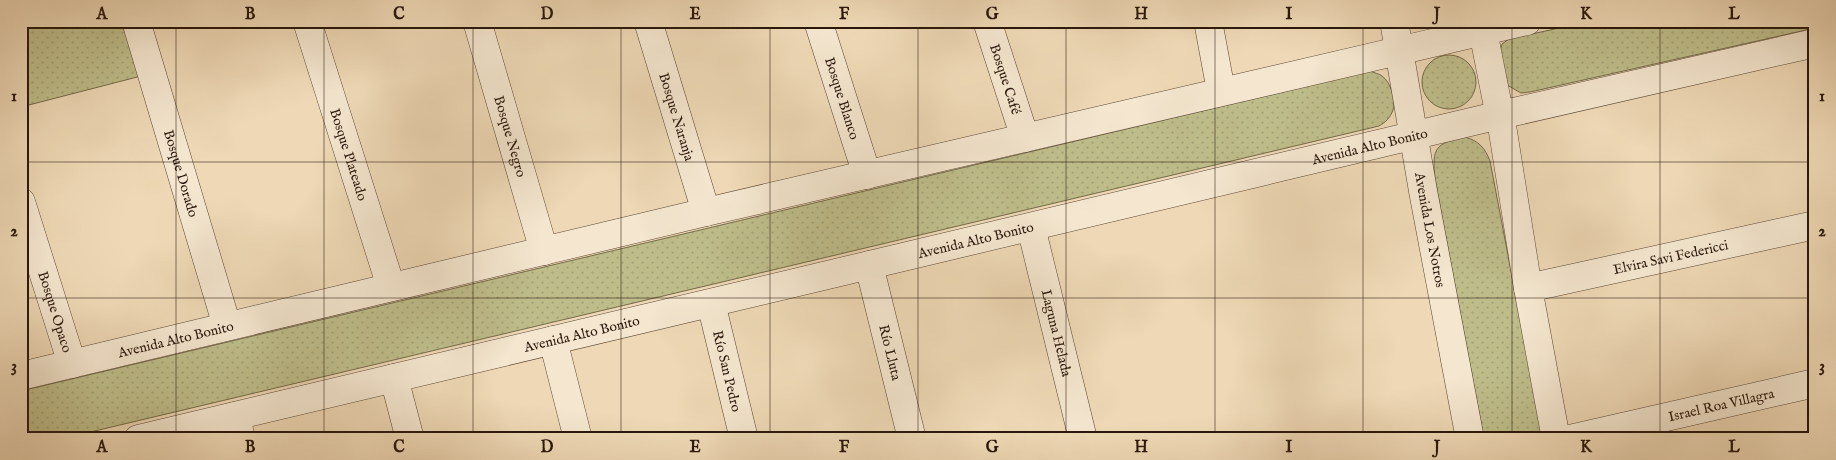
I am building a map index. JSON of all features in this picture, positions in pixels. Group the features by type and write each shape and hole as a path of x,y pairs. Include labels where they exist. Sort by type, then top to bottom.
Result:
{"street":[{"name":"Bosque Dorado","path":"136,21 227,326"},
{"name":"Bosque Plateado","path":"306,21 391,287"},
{"name":"Bosque Negro","path":"476,21 544,250"},
{"name":"Bosque Naranja","path":"648,21 706,212"},
{"name":"Bosque Blanco","path":"818,21 867,175"},
{"name":"Bosque Café","path":"987,21 1025,138"},
{"path":"1208,21 1221,92"},
{"name":"Avenida Los Notros","path":"1394,21 1470,439"},
{"name":"Avenida Alto Bonito","path":"21,376 544,250 1399,50 1482,26 1527,21"},
{"path":"1482,26 1500,115 1528,288 1556,439"},
{"name":"Avenida Alto Bonito","path":"138,439 239,427 394,378 1500,115 1815,43"},
{"name":"Bosque Opaco","path":"21,202 72,364"},
{"name":"Elvira Savi Federicci","path":"1528,288 1815,225"},
{"name":"Laguna Helada","path":"1030,227 1083,439"},
{"name":"Río Lluta","path":"869,265 912,439"},
{"name":"Río San Pedro","path":"711,303 744,439"},
{"path":"553,340 578,439"},
{"path":"394,378 410,439"},
{"name":"Israel Roa Villagra","path":"1570,439 1815,383"}],"shaded area":[{"path":"21,21 130,21 145,75 21,107"},
{"path":"1591,21 1815,21 1815,28 1530,92 1521,93 1507,85 1500,52 1502,44 1509,39"},
{"path":"1444,55 1454,55 1464,59 1472,67 1476,82 1472,97 1464,105 1454,109 1444,109 1434,105 1426,97 1422,87 1422,77 1426,67 1434,59"},
{"path":"1371,71 1385,79 1393,97 1394,106 1392,113 1388,120 1379,126 61,439 21,439 21,391"},
{"path":"1465,137 1481,146 1490,161 1543,439 1484,439 1434,168 1435,153 1442,145"}]}
